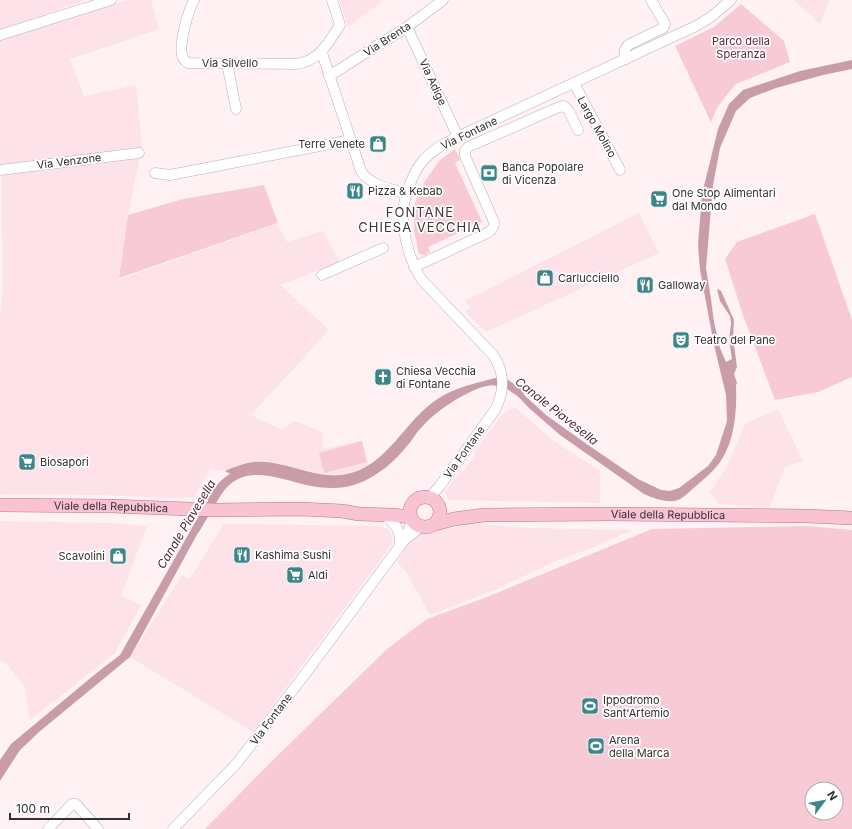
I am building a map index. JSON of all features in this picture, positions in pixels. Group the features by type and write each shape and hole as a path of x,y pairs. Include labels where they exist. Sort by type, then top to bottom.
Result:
{"main road":[{"name":"Viale della Repubblica","path":"414,518 418,499 484,515"},
{"path":"435,503 439,517 435,524"},
{"name":"Viale della Repubblica","path":"0,504 215,510 300,509 342,511 359,514 414,518"},
{"name":"Viale della Repubblica","path":"342,511 363,508 400,507 426,528 454,519 484,515 625,514 852,518"}],"street":[{"path":"0,35 111,0"},
{"name":"Via Silvello","path":"194,0 184,30 181,50 182,56 188,62 305,63"},
{"path":"305,63 318,54 340,25 332,0"},
{"name":"Via Brenta","path":"329,76 407,27 443,0"},
{"path":"650,0 665,24 679,35"},
{"name":"Via Fontane","path":"435,503 439,487 495,410 501,399 503,390 502,376 498,361 490,350 422,280 414,267 406,238 403,212 411,181 422,162 436,149 458,137 679,35 707,20 731,0"},
{"path":"626,60 624,56 625,49 628,45 663,28 665,24"},
{"name":"Via Adige","path":"407,27 458,137"},
{"path":"318,54 329,76 361,171 365,177 374,182 407,194"},
{"path":"227,63 236,109"},
{"path":"305,63 322,69 329,76"},
{"name":"Largo Molino","path":"574,83 620,170"},
{"name":"Largo Molino","path":"414,267 493,230 494,222 465,156 465,151 468,147 564,106 569,111 578,130"},
{"path":"489,122 495,136"},
{"path":"155,173 170,175 351,140"},
{"name":"Via Venzone","path":"0,170 62,161 138,154"},
{"path":"322,274 383,248"},
{"path":"384,515 396,526 402,542"},
{"name":"Via Fontane","path":"173,829 237,763 309,669 402,542 414,518"},
{"path":"48,829 72,804 76,804 98,829"}],"shaded area":[{"path":"0,0 87,0 0,30"},
{"path":"128,0 151,0 159,29 70,59 84,96 136,85 142,148 128,215 118,280 277,224 287,242 323,231 340,262 280,285 329,330 251,415 282,430 294,421 323,432 322,449 361,441 369,465 346,474 330,475 263,462 242,464 225,471 210,469 194,497 172,498 97,495 0,494 0,315 3,291 0,157 0,40 31,28"},
{"path":"339,0 384,0 348,27"},
{"path":"794,0 830,0 820,24"},
{"path":"852,60 852,69 823,75 776,88 750,98 736,111 720,148 713,185 706,268 714,322 720,348 726,362 732,359 729,340 731,323 730,316 720,301 717,289 721,291 734,320 733,338 737,367 734,374 737,383 732,435 725,454 718,465 689,493 674,501 666,501 644,494 560,435 529,408 512,390 511,383 546,415 588,445 638,479 661,490 670,491 679,488 708,466 716,455 727,421 726,395 714,345 700,270 698,245 702,194 718,129 729,104 743,90 800,71"},
{"path":"639,213 659,253 486,332 465,311 471,308 465,301"},
{"path":"496,378 497,385 486,386 475,390 448,404 430,418 392,462 375,475 355,485 341,488 327,488 306,485 272,476 254,475 246,476 231,483 217,500 207,500 219,482 230,474 225,471 239,465 254,462 265,462 324,475 347,474 361,469 374,462 385,452 427,407 439,398 459,388"},
{"path":"515,407 551,439 600,471 600,503 449,500 445,492 460,471 463,472 475,455 474,452 501,416"},
{"path":"778,409 803,461 785,467 770,507 718,504 710,492 726,468 745,424"},
{"path":"197,519 205,520 130,657 39,732 20,750 0,781 0,760 11,744 120,655"},
{"path":"0,521 111,523 147,526 121,596 141,605 115,653 30,720 24,685 8,666 0,660"},
{"path":"466,523 530,528 633,530 587,550 556,561 497,589 430,615 406,572 397,562 412,537 420,533 433,532 440,528 455,528"},
{"path":"223,525 379,526 388,529 393,540 392,544 253,732 130,657 182,575 190,579"}],"green space":[{"name":"Parco della Speranza","path":"741,4 784,41 790,62 736,84 717,108 711,122 675,46 714,27"},
{"path":"455,149 460,160 455,163 482,222 428,247 430,252 425,255 419,254 414,230 415,203 423,184 439,161"},
{"path":"264,185 278,223 119,278 128,215 183,199"},
{"path":"815,214 852,320 852,377 818,392 775,400 743,315 725,259 737,242"},
{"path":"362,441 367,462 324,473 319,453"},
{"name":"Ippodromo Sant'Artemio","path":"808,526 852,530 852,829 205,829 270,763 387,649 427,619 487,597 652,529"}],"waterway":[{"name":"Canale Piavesella","path":"497,382 507,384 520,393"},
{"name":"Canale Piavesella","path":"196,529 218,492"}],"place":[{"name":"Terre Venete","path":"378,144"},
{"name":"Banca Popolare di Vicenza","path":"489,173"},
{"name":"Pizza & Kebab","path":"355,191"},
{"name":"One Stop Alimentari dal Mondo","path":"659,199"},
{"name":"Carlucciello","path":"545,278"},
{"name":"Galloway","path":"645,285"},
{"name":"Teatro del Pane","path":"681,340"},
{"name":"Chiesa Vecchia di Fontane","path":"383,377"},
{"name":"Biosapori","path":"27,462"},
{"name":"Kashima Sushi","path":"242,555"},
{"name":"Scavolini","path":"118,556"},
{"name":"Aldi","path":"295,575"},
{"name":"Ippodromo Sant'Artemio","path":"590,706"},
{"name":"Arena della Marca","path":"596,746"}],"district":[{"name":"FONTANE CHIESA VECCHIA","path":"420,220"}]}
